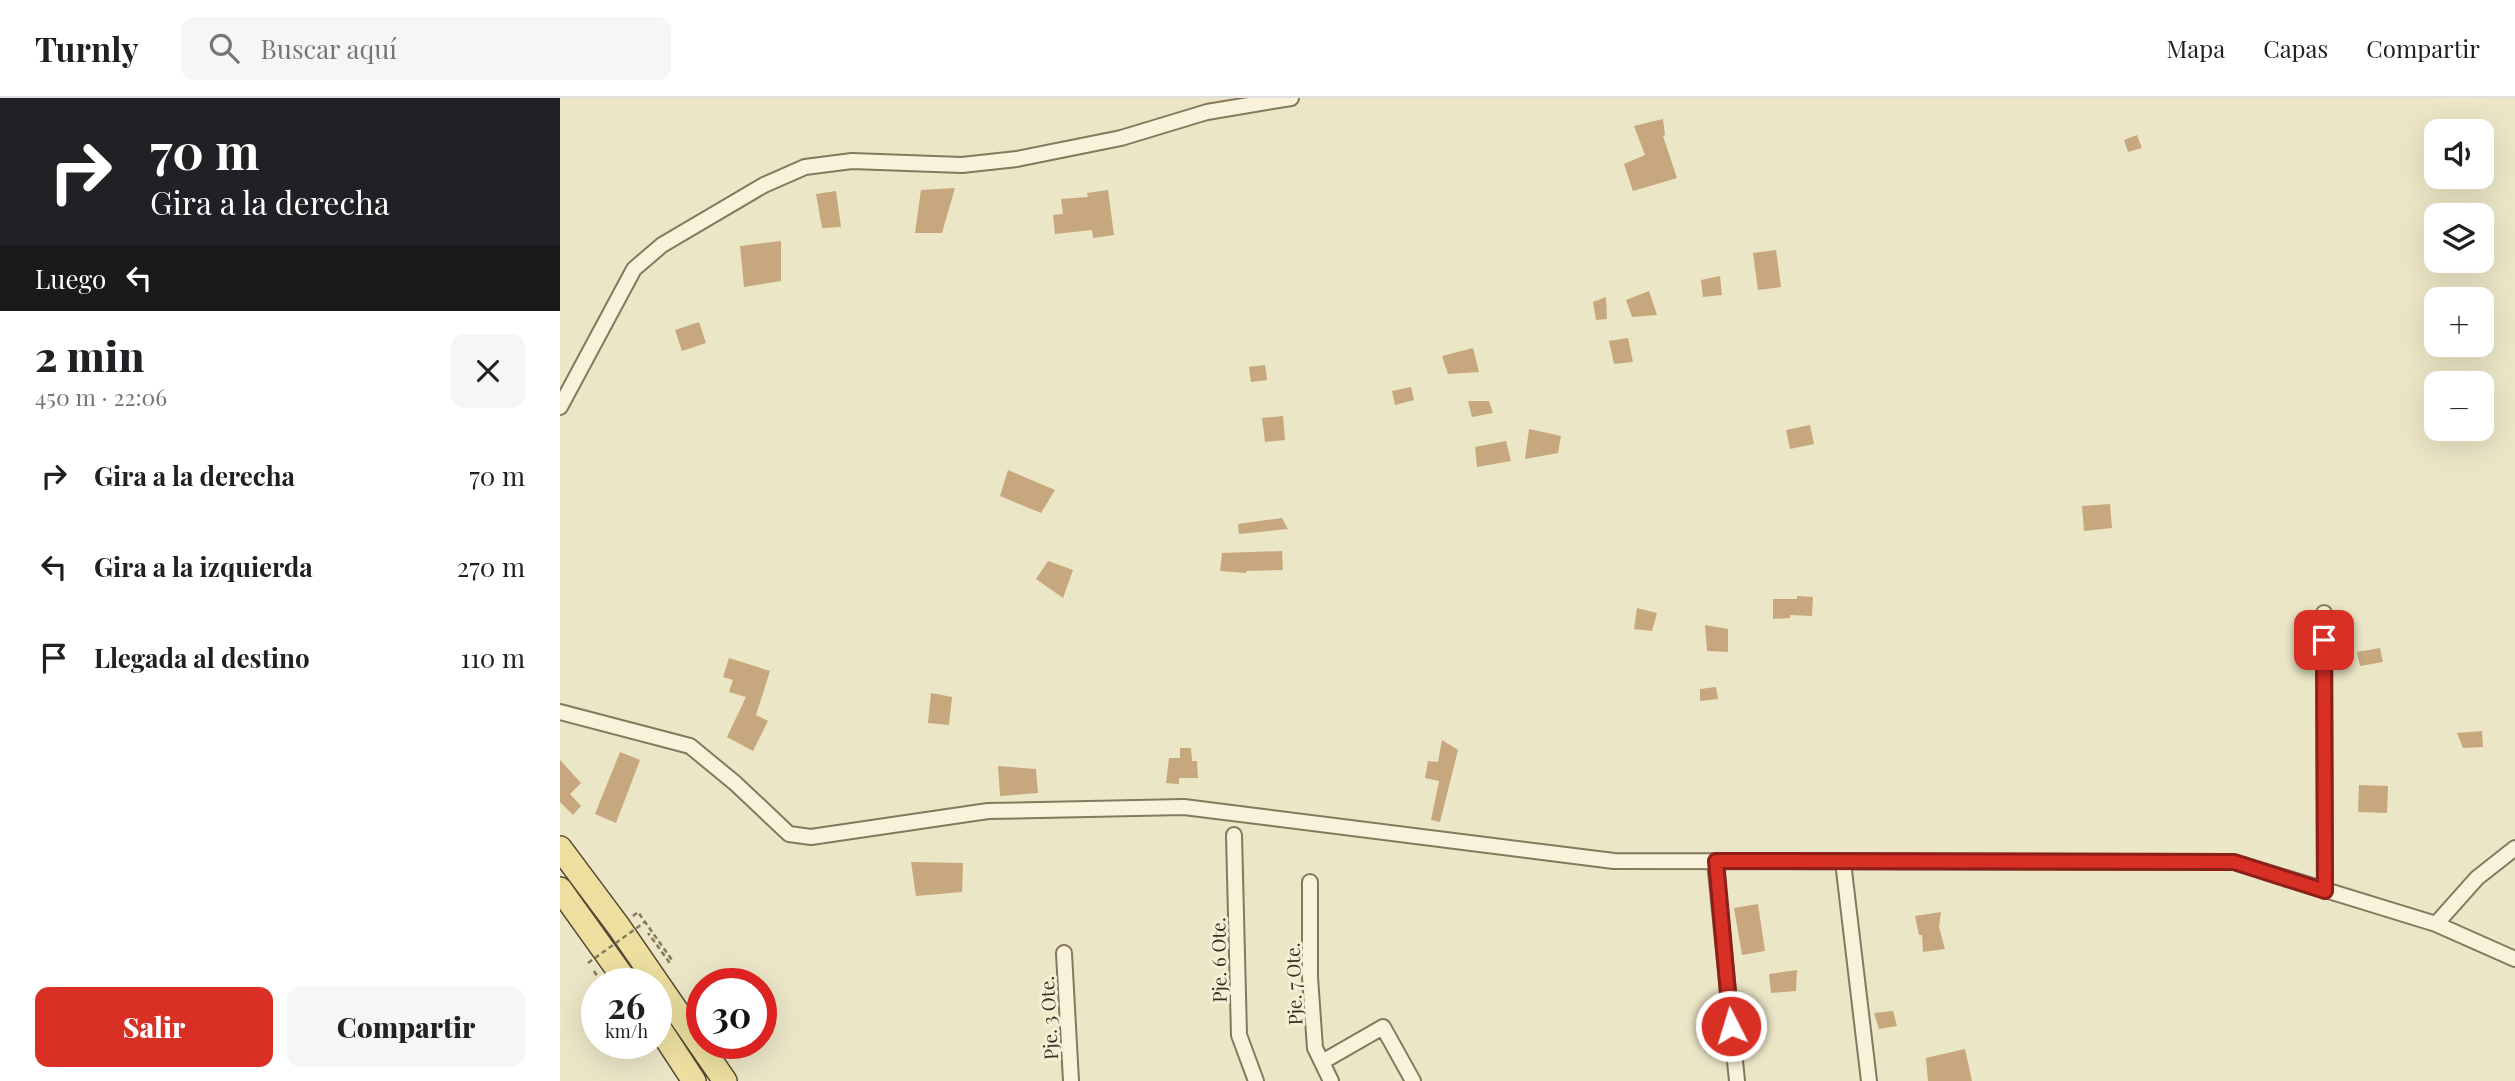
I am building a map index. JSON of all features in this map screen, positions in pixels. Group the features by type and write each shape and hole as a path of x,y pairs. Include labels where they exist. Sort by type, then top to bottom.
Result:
{"main road":[{"path":"560,848 619,927 725,1081"},
{"path":"560,889 617,968"},
{"path":"672,1047 694,1081"}],"street":[{"path":"560,407 634,269 662,245 764,185 805,167 852,161 962,165 1017,159 1121,138 1207,112 1292,98"},
{"path":"2324,613 2325,891"},
{"path":"560,712 690,746 736,783 789,834 811,837 988,811 1184,807 1614,861 2234,862 2435,924 2515,960"},
{"name":"Pje. 6 Ote.","path":"1234,835 1239,1035 1256,1081"},
{"path":"2435,924 2477,878 2515,848"},
{"path":"1716,861 1737,1081"},
{"path":"1843,862 1869,1081"},
{"name":"Pje. 7 Ote.","path":"1310,882 1310,977 1315,1048 1331,1081"},
{"name":"Pje. 3 Ote.","path":"1064,953 1072,1081"},
{"path":"1322,1062 1383,1027 1413,1081"}],"path":[{"path":"638,912 672,960 669,962 649,934 646,936 668,968"},
{"path":"592,968 589,963 645,922"}],"building":[{"path":"1663,119 1663,136 1677,178 1633,191 1624,164 1645,155 1634,126"},
{"path":"2137,135 2142,148 2128,152 2124,140"},
{"path":"955,188 942,233 915,233 921,190"},
{"path":"1108,190 1114,235 1093,238 1092,230 1055,234 1053,215 1063,214 1061,199 1088,197 1087,193"},
{"path":"836,191 841,227 822,228 816,194"},
{"path":"781,241 781,281 744,287 740,246"},
{"path":"1776,250 1781,287 1758,290 1753,253"},
{"path":"1720,276 1722,295 1703,297 1701,280"},
{"path":"1649,291 1657,315 1632,317 1626,300"},
{"path":"1606,297 1607,319 1596,320 1593,302"},
{"path":"699,322 706,343 682,351 675,330"},
{"path":"1628,338 1633,362 1614,364 1609,341"},
{"path":"1473,348 1479,372 1448,374 1442,356"},
{"path":"1265,365 1267,380 1251,382 1249,367"},
{"path":"1411,387 1414,400 1395,405 1392,391"},
{"path":"1468,401 1489,401 1493,413 1472,417"},
{"path":"1283,416 1285,440 1265,442 1262,418"},
{"path":"1810,425 1814,444 1790,449 1786,430"},
{"path":"1529,429 1561,436 1558,453 1525,459"},
{"path":"1506,441 1511,461 1477,467 1475,447"},
{"path":"1008,470 1055,490 1041,513 1000,496"},
{"path":"2110,504 2112,528 2084,531 2082,506"},
{"path":"1282,518 1288,529 1239,534 1238,524"},
{"path":"1282,551 1283,570 1246,573 1220,571 1222,553"},
{"path":"1048,561 1073,570 1063,598 1036,579"},
{"path":"1797,596 1813,597 1812,616 1790,615 1790,618 1773,619 1773,599 1797,599"},
{"path":"1637,608 1657,613 1652,631 1634,629"},
{"path":"1705,625 1728,629 1728,652 1707,651"},
{"path":"2380,648 2383,662 2360,666 2357,652"},
{"path":"729,658 770,671 756,715 768,721 753,751 727,737 746,697 729,692 733,680 723,677"},
{"path":"1716,687 1718,699 1700,701 1700,689"},
{"path":"931,693 952,697 949,725 928,723"},
{"path":"2482,731 2483,747 2463,748 2457,733"},
{"path":"1442,740 1458,750 1440,822 1431,820 1439,781 1425,778 1428,761 1438,762"},
{"path":"1180,748 1191,748 1192,761 1197,761 1198,778 1179,778 1179,784 1166,783 1169,758 1180,758"},
{"path":"620,752 640,760 616,823 595,814"},
{"path":"560,760 581,783 570,794 581,806 573,815 560,802"},
{"path":"998,766 1036,769 1038,793 1000,796"},
{"path":"2359,785 2388,786 2387,813 2358,812"},
{"path":"911,862 963,863 962,892 916,896"},
{"path":"1758,904 1765,951 1742,955 1734,908"},
{"path":"1941,912 1939,927 1945,949 1923,952 1922,935 1919,935 1915,916"},
{"path":"1797,970 1796,991 1771,993 1769,974"},
{"path":"1893,1011 1897,1026 1879,1029 1874,1013"},
{"path":"1965,1049 1972,1081 1928,1081 1926,1058"}],"route":[{"path":"1731,1026 1716,861 2234,862 2325,891 2324,640"}]}
